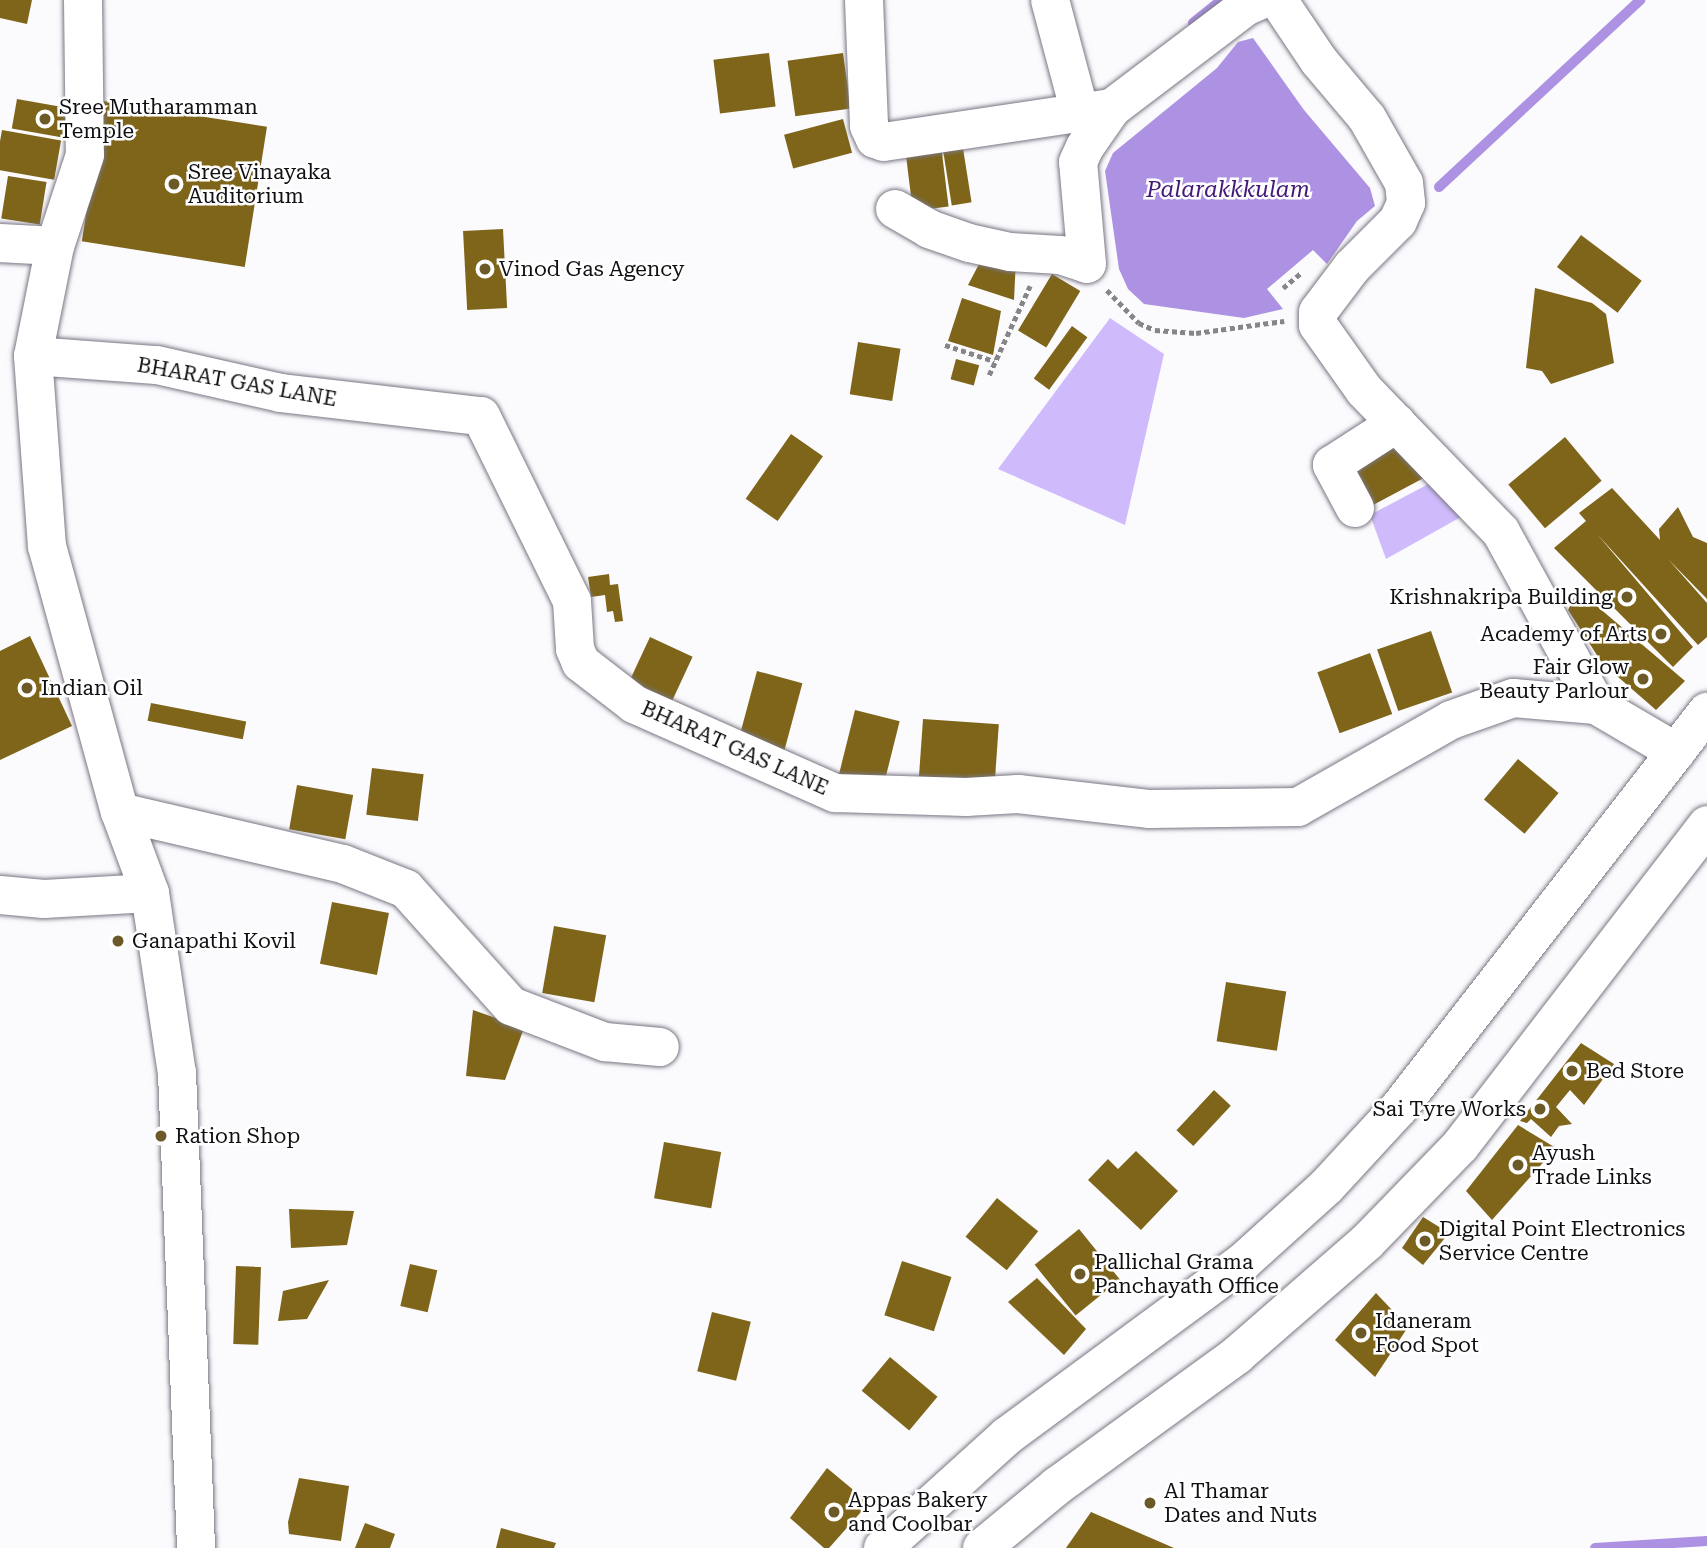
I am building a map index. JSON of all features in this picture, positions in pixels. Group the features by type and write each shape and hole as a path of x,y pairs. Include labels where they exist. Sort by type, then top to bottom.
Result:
{"street":[{"path":"83,0 85,155 55,246 33,356 47,546 120,812 150,893 177,1073 195,1548"},
{"path":"863,0 869,126 875,139 884,142 1096,111 1245,7 1271,1 1367,118 1404,183 1406,203 1398,221 1352,267 1316,317 1364,390 1501,532 1596,705 1676,751"},
{"path":"895,209 929,229 969,243 1010,252 1077,253 1078,162 1096,111 1050,0"},
{"path":"0,243 55,246"},
{"name":"BHARAT GAS LANE","path":"33,356 157,365 281,393 481,416 572,601 575,649 581,663 634,704 835,793 966,797 1018,794 1150,810 1298,807 1451,720 1513,698 1596,705"},
{"path":"1355,508 1332,464 1397,423"},
{"path":"883,1548 1007,1436 1243,1262 1326,1187 1399,1108 1707,712"},
{"path":"120,812 343,864 406,889 511,1006 605,1042 660,1046"},
{"path":"982,1548 1057,1486 1237,1355 1367,1242 1460,1146 1707,825"},
{"path":"0,895 44,898 150,893"}],"path":[{"path":"989,375 1039,264 1077,253 1124,310 1155,330 1196,333 1316,317"},
{"path":"945,345 994,362"}],"shaded area":[{"path":"1110,318 1164,354 1125,525 998,469"},
{"path":"1436,480 1468,513 1386,559 1370,515"}],"water":[{"name":"Palarakkkulam","path":"1253,38 1304,110 1370,188 1375,206 1357,221 1327,264 1313,250 1267,289 1283,309 1244,318 1144,304 1128,289 1119,269 1105,171 1113,153 1217,68 1238,42"}],"building":[{"path":"0,0 32,0 27,24 0,18"},
{"path":"769,53 776,107 720,113 713,60"},
{"path":"843,53 851,108 795,116 788,61"},
{"name":"Sree Mutharamman Temple","path":"17,99 79,110 74,139 12,129"},
{"name":"Sree Vinayaka Auditorium","path":"104,101 267,127 245,267 82,241"},
{"path":"843,119 852,153 793,169 784,135"},
{"path":"2,130 61,140 54,180 0,170"},
{"path":"962,142 972,202 952,205 942,145"},
{"path":"941,145 949,207 913,211 905,149"},
{"path":"8,176 47,182 40,225 1,218"},
{"name":"Vinod Gas Agency","path":"503,229 507,308 467,310 463,231"},
{"path":"1581,235 1642,281 1618,313 1557,267"},
{"path":"986,251 1016,258 1014,300 968,285"},
{"path":"1052,274 1080,291 1046,348 1018,331"},
{"path":"1535,288 1592,303 1606,314 1614,363 1551,384 1542,371 1526,368"},
{"path":"962,298 1001,311 993,355 948,341"},
{"path":"1072,326 1087,337 1049,390 1034,379"},
{"path":"858,342 900,349 892,401 850,394"},
{"path":"956,359 979,365 974,385 951,379"},
{"path":"791,434 823,456 778,521 746,499"},
{"path":"1565,437 1602,481 1545,528 1508,485"},
{"path":"1404,441 1424,478 1372,506 1352,469"},
{"path":"1612,488 1660,540 1659,529 1678,507 1693,537 1707,543 1707,599 1668,559 1707,603 1707,637 1698,645 1597,534 1693,647 1673,667 1554,548 1586,521 1579,513"},
{"path":"609,574 610,585 618,584 623,621 615,622 613,611 607,612 605,595 591,597 588,577"},
{"path":"1578,590 1685,681 1656,710 1602,663 1568,610"},
{"path":"1431,631 1452,692 1398,711 1377,650"},
{"name":"Indian Oil","path":"30,636 72,726 0,760 0,651"},
{"path":"650,637 693,657 667,712 624,692"},
{"path":"1370,653 1392,714 1340,733 1317,672"},
{"path":"757,671 802,683 784,753 738,741"},
{"path":"151,703 246,722 243,739 148,721"},
{"path":"855,710 900,721 882,790 838,779"},
{"path":"923,719 999,724 995,784 919,779"},
{"path":"1518,759 1559,793 1525,834 1484,800"},
{"path":"372,768 424,774 418,821 366,815"},
{"path":"297,785 353,795 345,839 289,829"},
{"path":"332,902 389,913 377,975 320,964"},
{"path":"554,926 606,935 594,1002 542,993"},
{"path":"1226,982 1286,992 1277,1051 1217,1041"},
{"path":"473,1010 524,1028 505,1080 466,1076"},
{"path":"1581,1043 1614,1064 1584,1105 1570,1090 1556,1107 1572,1124 1559,1126 1551,1137 1531,1119 1527,1123 1520,1121"},
{"path":"1214,1090 1231,1106 1193,1146 1176,1130"},
{"path":"1518,1125 1556,1148 1492,1220 1466,1191"},
{"path":"664,1142 721,1152 711,1208 654,1198"},
{"path":"1136,1151 1178,1191 1141,1230 1088,1180 1108,1159 1118,1169"},
{"path":"997,1198 1038,1231 1007,1270 966,1237"},
{"path":"289,1209 354,1211 347,1245 291,1248"},
{"path":"1423,1217 1449,1233 1423,1265 1402,1248"},
{"name":"Pallichal Grama Panchayath Office","path":"1079,1229 1120,1280 1076,1315 1035,1265"},
{"path":"902,1261 951,1277 934,1331 884,1315"},
{"path":"410,1264 437,1270 428,1312 400,1306"},
{"path":"236,1266 261,1267 258,1345 233,1344"},
{"path":"1037,1278 1086,1329 1064,1355 1008,1302"},
{"path":"329,1280 307,1319 278,1321 283,1291"},
{"path":"1376,1293 1408,1327 1375,1377 1335,1340"},
{"path":"712,1312 751,1322 736,1381 697,1371"},
{"path":"890,1357 937,1397 909,1431 862,1391"},
{"path":"827,1468 869,1503 829,1548 824,1548 790,1518"},
{"path":"299,1478 349,1486 341,1541 289,1534 288,1522"},
{"path":"1091,1512 1174,1548 1066,1548"},
{"path":"365,1523 395,1534 390,1548 355,1548"},
{"path":"501,1528 556,1543 554,1548 496,1548"}],"waterway":[{"path":"1193,23 1221,0"},
{"path":"1439,187 1640,0"},
{"path":"1595,1548 1707,1541"}],"place":[{"name":"Sree Mutharamman Temple","path":"45,119"},
{"name":"Sree Vinayaka Auditorium","path":"174,184"},
{"name":"Vinod Gas Agency","path":"485,269"},
{"name":"Krishnakripa Building","path":"1627,597"},
{"name":"Academy of Arts","path":"1661,634"},
{"name":"Fair Glow Beauty Parlour","path":"1643,679"},
{"name":"Indian Oil","path":"27,688"},
{"name":"Ganapathi Kovil","path":"118,941"},
{"name":"Bed Store","path":"1572,1071"},
{"name":"Sai Tyre Works","path":"1540,1109"},
{"name":"Ration Shop","path":"161,1136"},
{"name":"Ayush Trade Links","path":"1518,1165"},
{"name":"Digital Point Electronics Service Centre","path":"1425,1241"},
{"name":"Pallichal Grama Panchayath Office","path":"1080,1274"},
{"name":"Idaneram Food Spot","path":"1361,1333"},
{"name":"Al Thamar Dates and Nuts","path":"1150,1503"},
{"name":"Appas Bakery and Coolbar","path":"834,1512"}]}
